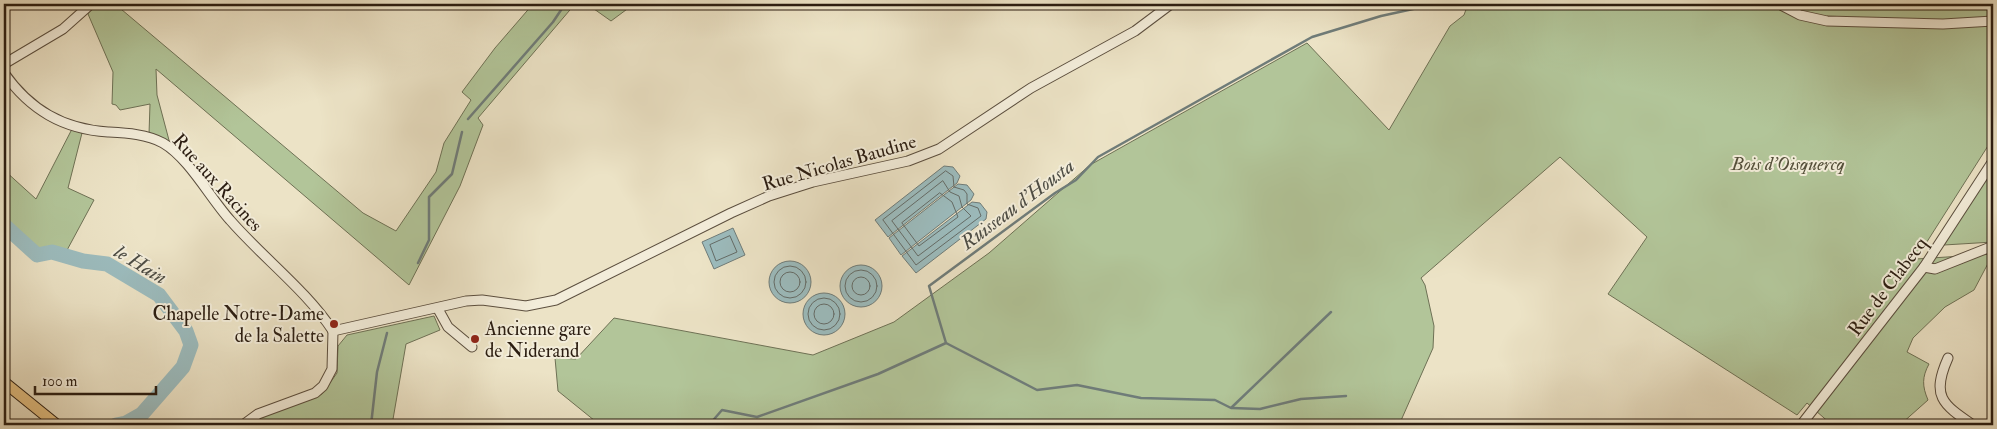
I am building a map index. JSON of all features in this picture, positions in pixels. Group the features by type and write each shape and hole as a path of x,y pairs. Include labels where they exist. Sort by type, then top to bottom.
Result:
{"main road":[{"path":"4,382 57,425"}],"street":[{"name":"Rue Nicolas Baudine","path":"333,331 475,300 526,306 556,300 769,196 814,182 908,161 928,154 951,142 1064,68 1127,36 1171,4"},
{"path":"1779,4 1800,15 1827,21 1943,24 1993,21"},
{"path":"4,64 56,33 89,6"},
{"name":"Rue aux Racines","path":"4,73 22,96 51,118 89,130 150,138 169,147 230,219 319,312 333,331"},
{"name":"Rue de Clabecq","path":"1801,425 1924,267 1993,161"},
{"path":"1924,267 1935,269 1993,246"},
{"path":"438,309 448,327 472,347"},
{"path":"243,425 258,414 315,393 323,386 332,369 333,331"},
{"path":"1948,358 1940,375 1942,401 1974,425"}],"green space":[{"path":"81,4 115,4 363,213 396,231 436,172 444,143 471,100 462,92 495,48 533,4 575,4 478,118 483,125 460,186 409,285 156,69 157,95 170,144 149,134 150,104 120,110 116,105 112,104 113,72 88,14 90,11"},
{"path":"587,4 634,4 611,21"},
{"name":"Bois d'Oisquercq","path":"1468,4 1993,4 1993,138 1916,259 1993,254 1974,290 1945,307 1913,338 1907,352 1929,364 1924,382 1928,400 1902,425 1832,425 1807,403 1797,415 1608,294 1647,237 1560,157 1421,278 1425,285 1434,326 1433,348 1399,425 600,425 558,391 555,358 576,359 614,318 813,355 894,322 989,253 1090,165 1307,43 1389,130 1450,26 1464,15"},
{"path":"72,129 82,133 68,188 94,200 66,252 54,248 37,249 11,222 4,219 4,170 36,199"},
{"path":"1993,166 1993,242 1944,245"},
{"path":"434,316 440,330 406,344 392,425 250,425 265,415 322,394 337,373 338,346 347,335"}],"water":[{"path":"944,166 953,167 960,176 957,183 888,237 875,220"},
{"path":"958,184 967,185 974,194 971,200 901,255 889,238"},
{"path":"972,202 980,203 987,212 986,219 916,273 902,256"},
{"path":"733,228 745,255 714,269 702,242"},
{"path":"786,261 794,261 805,267 811,282 805,297 794,303 786,303 775,297 769,286 769,278 775,267"},
{"path":"861,265 876,271 882,286 876,301 861,307 846,301 840,286 846,271"},
{"path":"824,293 839,299 845,314 839,329 824,335 809,329 803,314 809,299"}],"waterway":[{"path":"468,119 553,22 565,4"},
{"name":"Ruisseau d'Housta","path":"709,425 722,410 757,417 878,374 946,343 929,286 1055,193 1076,180 1098,157 1312,37 1381,16 1436,4"},
{"path":"418,263 429,240 429,197 452,174 462,132"},
{"name":"le Hain","path":"4,225 37,255 52,252 83,261 107,264 159,295 186,331 191,345 183,367 142,414 126,423 116,425"},
{"path":"946,343 1037,390 1077,385 1141,398 1215,400 1231,408 1331,312"},
{"path":"371,425 377,372 387,333"},
{"path":"1232,408 1260,409 1301,399 1346,396"}],"place":[{"name":"Chapelle Notre-Dame de la Salette","path":"334,324"},
{"name":"Ancienne gare de Niderand","path":"475,339"}]}
